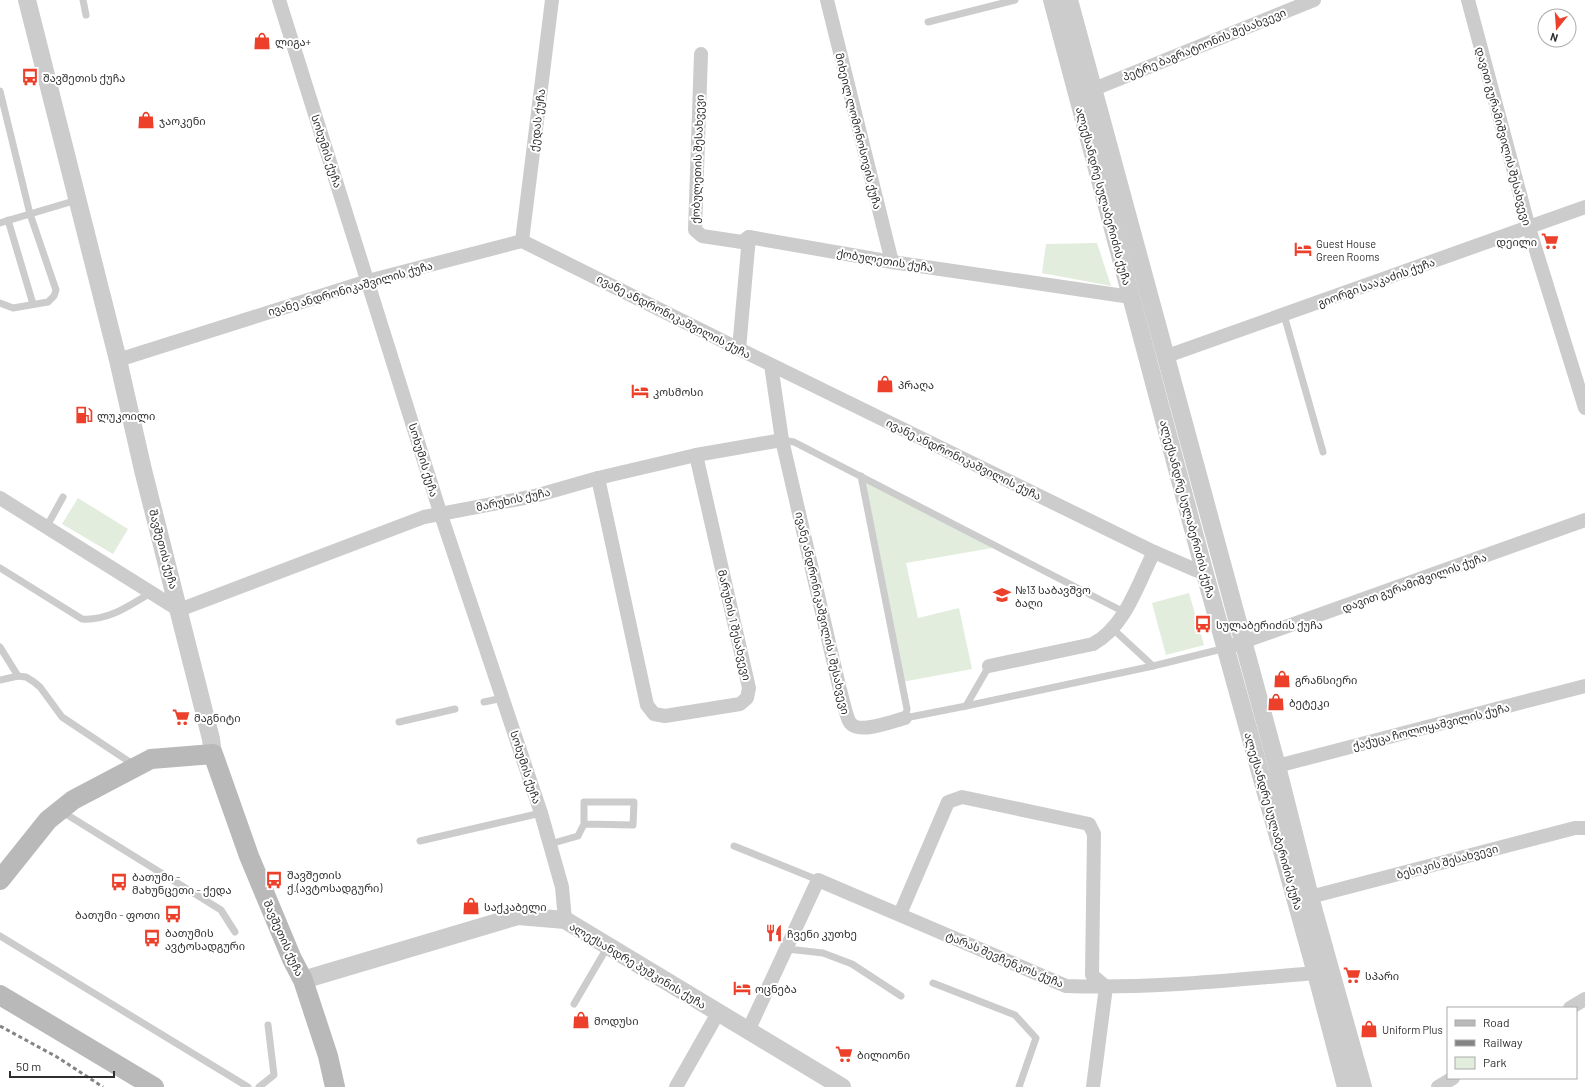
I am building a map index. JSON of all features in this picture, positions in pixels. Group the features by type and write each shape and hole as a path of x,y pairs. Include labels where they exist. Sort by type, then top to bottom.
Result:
{"main road":[{"path":"0,880 48,820 73,800 135,766 151,759 213,754"},
{"name":"შავშეთის ქუჩა","path":"213,754 249,856 292,959 303,980 328,1056 335,1087"},
{"path":"0,995 154,1087"}],"street":[{"name":"შავშეთის ქუჩა","path":"27,0 118,360 143,470 211,739 213,754"},
{"name":"სოხუმის ქუჩა","path":"279,0 440,512 541,813 562,887 565,920"},
{"name":"ქედას ქუჩა","path":"522,241 552,0"},
{"name":"მიხეილ ლომონოსოვის ქუჩა","path":"826,0 892,262"},
{"name":"ალექსანდრე სულაბერიძის ქუჩა","path":"1052,0 1140,295 1167,356 1234,645 1346,1087"},
{"name":"ალექსანდრე სულაბერიძის ქუჩა","path":"1070,0 1094,89 1205,574 1234,645 1277,766 1310,897 1363,1087"},
{"name":"პეტრე ბაგრატიონის შესახვევი","path":"1094,89 1314,0"},
{"name":"დავით გურამიშვილის შესახვევი","path":"1468,0 1529,228 1585,408"},
{"name":"ქობულეთის შესახვევი","path":"701,54 695,230 702,236 742,242 749,237"},
{"name":"გიორგი სააკაძის ქუჩა","path":"1167,356 1585,207"},
{"name":"ქობულეთის ქუჩა","path":"749,237 892,262 1140,295"},
{"path":"739,349 749,237"},
{"name":"ივანე ანდრონიკაშვილის ქუჩა","path":"118,360 368,281 522,241 771,365 1154,552 1205,574"},
{"path":"771,365 782,440"},
{"name":"მარუხის ქუჩა","path":"179,610 440,512 463,510 535,496 598,478 696,455 782,440"},
{"name":"ივანე ანდრონიკაშვილის I შესახვევი","path":"782,440 840,690 849,722 855,727 864,728 905,718"},
{"name":"მარუხის 1 შესახვევი","path":"598,478 647,706 654,714 665,716 740,704 747,698 749,688 696,455"},
{"path":"0,498 179,610"},
{"name":"დავით გურამიშვილის ქუჩა","path":"1234,645 1585,520"},
{"path":"989,666 1093,644 1103,639 1113,629 1124,612 1154,552"},
{"name":"ქაქუცა ჩოლოყაშვილის ქუჩა","path":"1277,766 1585,686"},
{"path":"900,914 948,802 954,798 962,797 1090,824 1094,834 1092,974 1106,987 1093,1087"},
{"name":"ბესიკის შესახვევი","path":"1310,897 1575,828 1585,828"},
{"path":"748,1031 818,880"},
{"name":"ტარას შევჩენკოს ქუჩა","path":"818,880 1066,986 1168,986 1316,973"},
{"name":"ალექსანდრე პუშკინის ქუჩა","path":"303,980 518,916 565,920 842,1087"},
{"path":"1572,1007 1585,999"},
{"path":"676,1087 718,1013"},
{"path":"1438,1087 1451,1079"}],"lane":[{"path":"83,0 86,15"},
{"path":"928,22 1015,0"},
{"path":"0,91 30,214 56,290 54,296 48,302 13,308 0,304"},
{"path":"0,223 78,200"},
{"path":"8,220 33,304"},
{"path":"1284,315 1323,452"},
{"path":"782,440 794,442 1124,612"},
{"path":"860,476 907,709 905,718 1153,666 1234,645"},
{"path":"47,526 63,497"},
{"path":"0,568 82,619 94,620 112,616 152,592"},
{"path":"1113,629 1153,666"},
{"path":"0,647 18,676"},
{"path":"966,706 989,666"},
{"path":"0,680 18,676 26,677 40,687 62,717 68,722 135,766"},
{"path":"484,702 503,698"},
{"path":"399,722 455,709"},
{"path":"550,844 578,836 584,824 584,802 634,802 633,825 584,824"},
{"path":"60,810 222,910 235,932"},
{"path":"420,841 541,813"},
{"name":"ტარას შევჩენკოს ქუჩა","path":"734,846 818,880"},
{"path":"0,936 248,1087"},
{"path":"574,1004 608,946"},
{"path":"787,949 824,953 852,964 901,996"},
{"path":"933,983 1015,1015 1036,1038 1018,1087"},
{"path":"259,1087 274,1075 268,1025"}],"green space":[{"path":"1097,243 1111,286 1042,273 1046,244"},
{"path":"861,476 998,547 906,563 918,618 959,608 972,669 902,682"},
{"path":"78,498 128,529 113,554 62,524"},
{"path":"1189,593 1204,645 1166,655 1152,603"}],"railway":[{"path":"0,1026 57,1057 103,1087"}],"place":[{"name":"ლიგა+","path":"262,41"},
{"name":"შავშეთის ქუჩა","path":"30,77"},
{"name":"ჯაოკენი","path":"146,120"},
{"name":"დეილი","path":"1550,241"},
{"name":"Guest House Green Rooms","path":"1303,249"},
{"name":"პრაღა","path":"885,384"},
{"name":"კოსმოსი","path":"640,391"},
{"name":"ლუკოილი","path":"84,415"},
{"name":"№13 საბავშვო ბაღი","path":"1002,595"},
{"name":"სულაბერიძის ქუჩა","path":"1203,624"},
{"name":"გრანსიერი","path":"1282,679"},
{"name":"ბეტეკი","path":"1276,702"},
{"name":"მაგნიტი","path":"181,717"},
{"name":"შავშეთის ქ.(ავტოსადგური)","path":"274,880"},
{"name":"ბათუმი - მახუნცეთი - ქედა","path":"119,882"},
{"name":"საქკაბელი","path":"471,906"},
{"name":"ბათუმი - ფოთი","path":"173,914"},
{"name":"ჩვენი კუთხე","path":"774,933"},
{"name":"ბათუმის ავტოსადგური","path":"152,938"},
{"name":"სპარი","path":"1352,975"},
{"name":"ოცნება","path":"742,988"},
{"name":"მოდუსი","path":"581,1020"},
{"name":"Uniform Plus","path":"1369,1029"},
{"name":"ბილიონი","path":"844,1054"}]}
